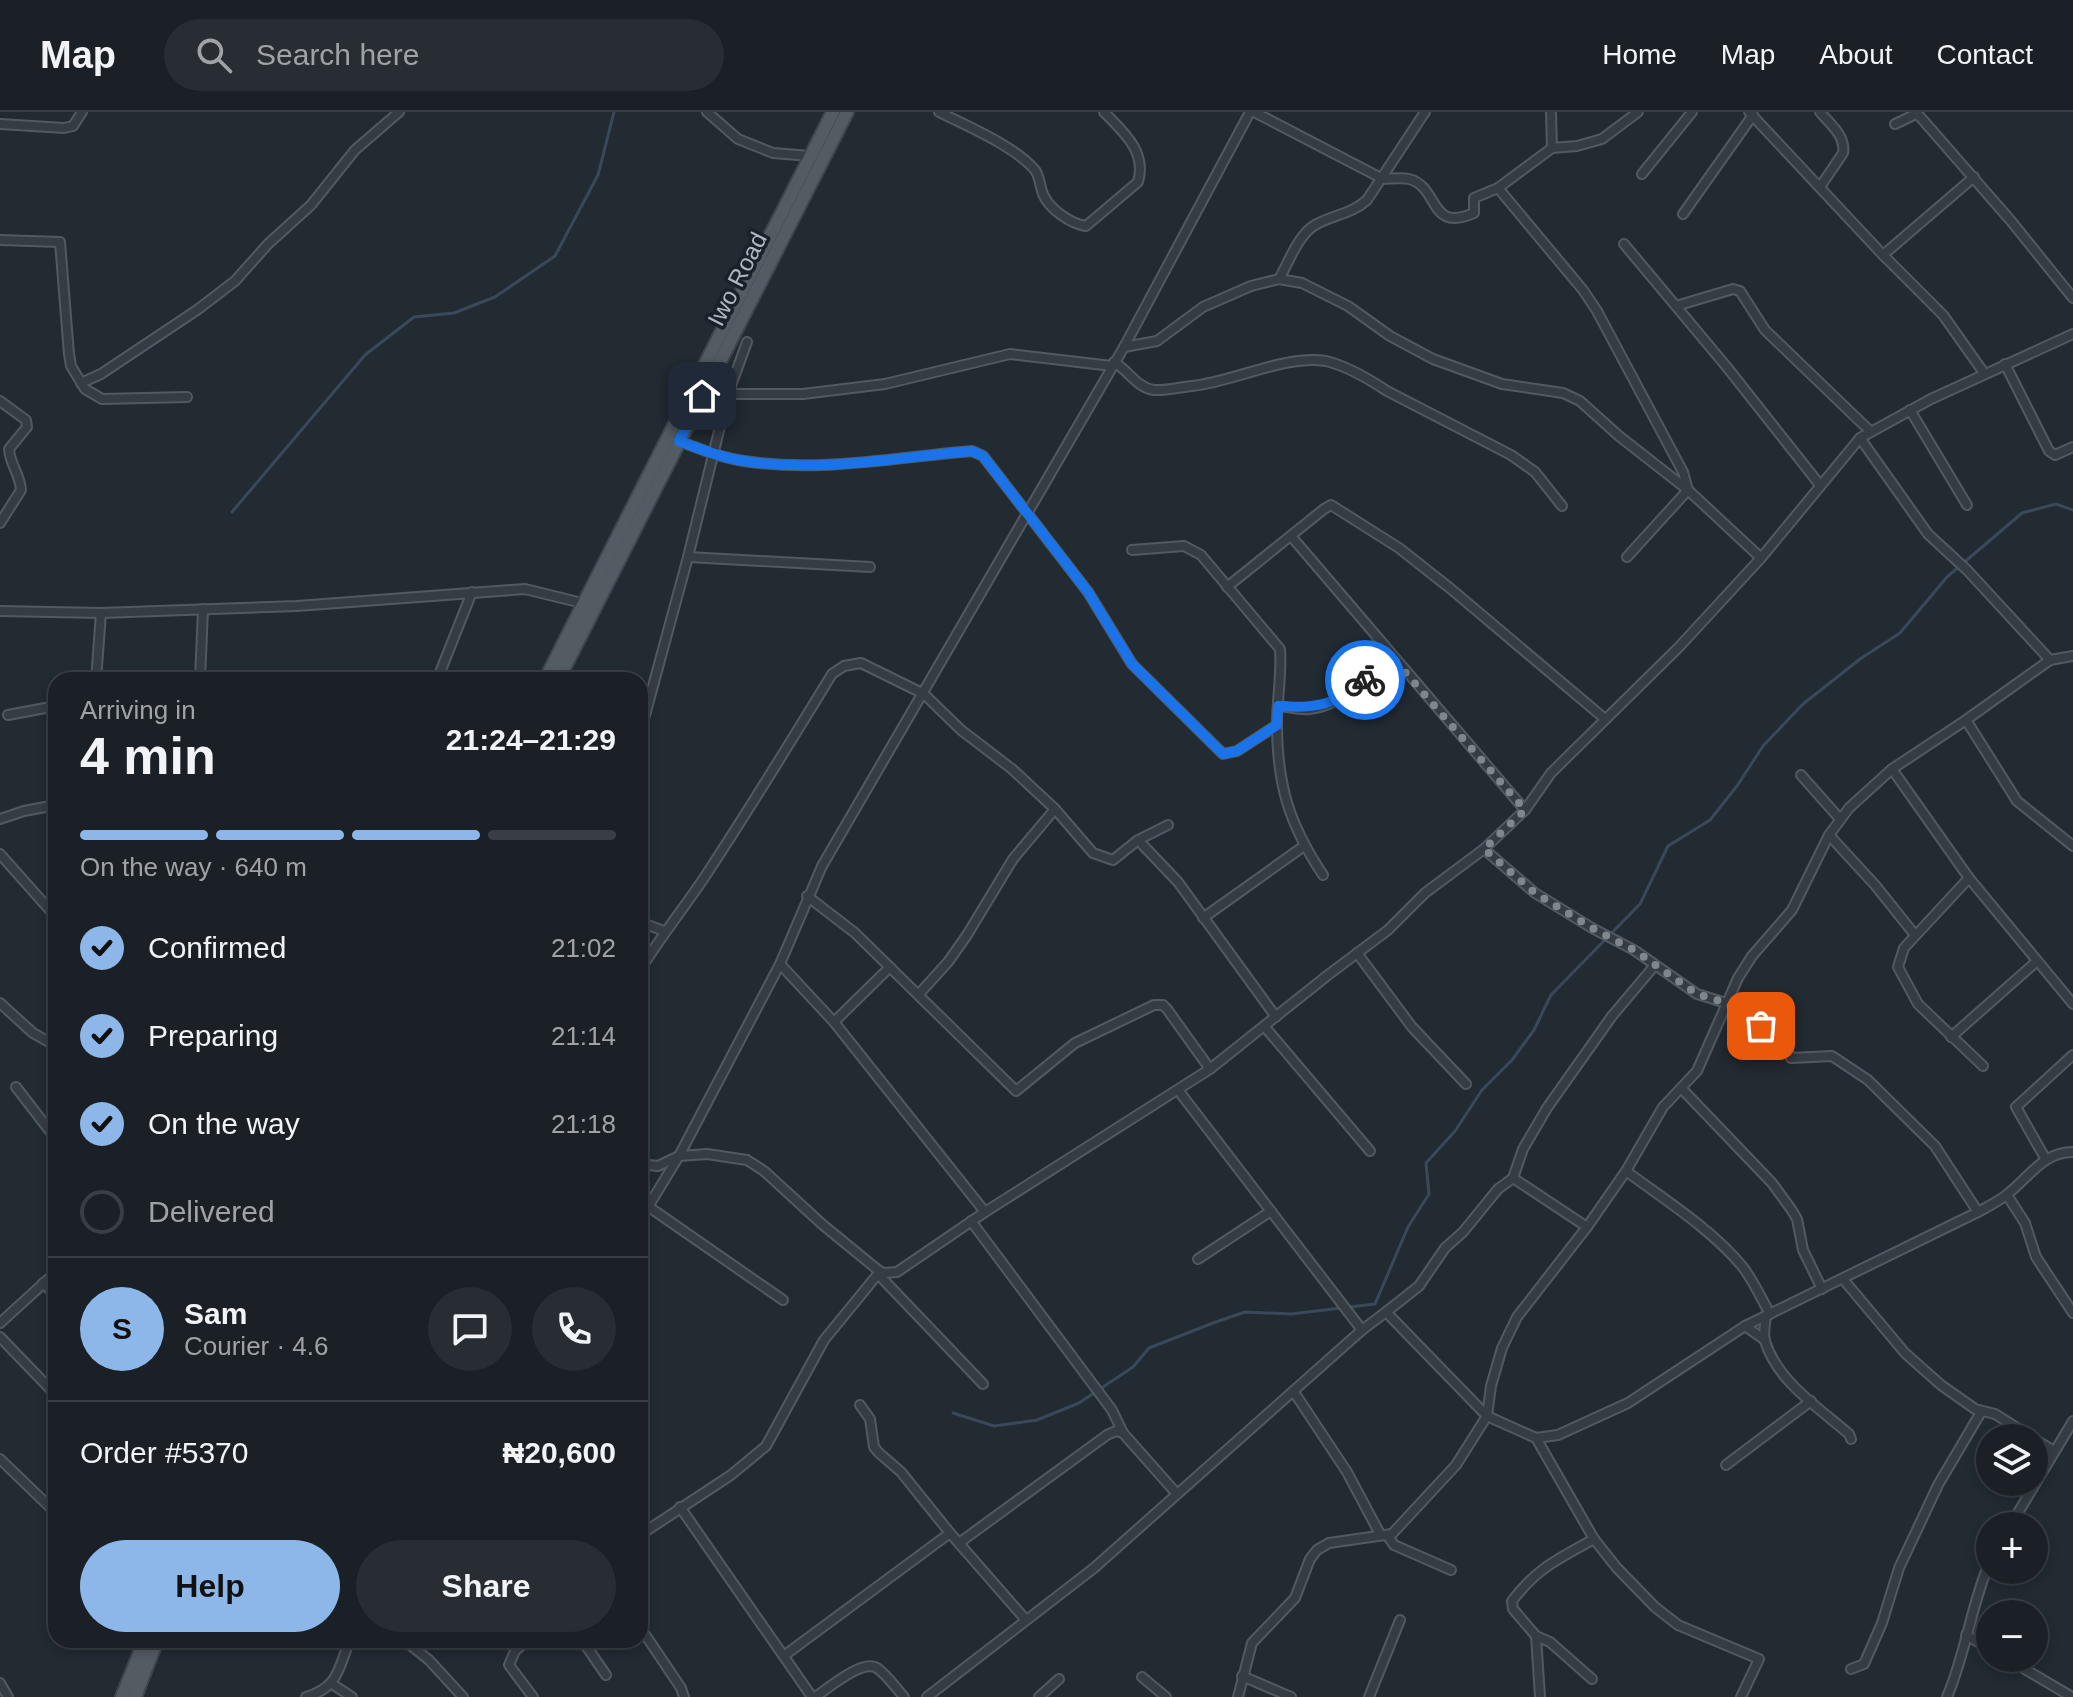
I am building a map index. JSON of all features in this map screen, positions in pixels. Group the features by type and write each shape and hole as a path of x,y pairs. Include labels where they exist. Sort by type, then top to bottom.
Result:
{"main road":[{"name":"Iwo Road","path":"549,672 833,112"},
{"name":"Iwo Road","path":"562,672 847,112"},
{"path":"122,1697 142,1648"},
{"path":"135,1697 154,1648"}],"street":[{"path":"0,124 64,128 73,126 82,112"},
{"path":"81,383 101,374 235,281 268,244 311,205 355,150 399,112"},
{"path":"707,112 738,139 773,153 810,156"},
{"path":"939,112 1003,145 1037,172 1048,203 1074,224 1086,226 1138,182 1141,172 1133,143 1104,112"},
{"path":"783,1300 649,1207 780,964 807,896 1124,347 1252,112 1383,179 1407,178 1416,182 1445,218 1474,213 1474,198 1498,188 1552,148 1577,146 1602,139 1622,127 1638,112"},
{"path":"1279,279 1304,234 1314,226 1358,209 1383,179 1425,112"},
{"path":"1551,112 1552,148"},
{"path":"1642,174 1692,112"},
{"path":"1820,112 1842,139 1844,147 1820,187"},
{"path":"1895,124 1916,113 1974,177 2073,298"},
{"path":"1683,214 1751,114 1953,326 1984,373"},
{"path":"1883,255 1974,177"},
{"path":"1498,188 1597,311 1664,434 1683,472 1688,490"},
{"path":"0,240 60,242 71,366 93,396 102,399 187,397"},
{"path":"1624,244 1820,485"},
{"path":"1124,347 1157,341 1203,307 1251,286 1279,279 1314,287 1348,306 1390,336 1433,359 1502,384 1563,393 1580,401 1688,490 1761,558"},
{"path":"1676,306 1733,289 1740,291 1765,330 1870,431"},
{"path":"648,1529 731,1475 766,1446 824,1340 881,1274 897,1272 971,1221 1210,1069 1397,922 1446,875 1484,849 1525,810 1551,773 1679,647 1761,558 1860,438 1984,373 2073,334"},
{"path":"648,704 728,394 747,342"},
{"path":"728,394 803,394 885,384 1010,354 1113,364 1127,370 1135,381 1155,390 1226,381 1290,362 1327,361 1368,379 1511,455 1535,472 1562,506"},
{"path":"2005,364 2049,451 2055,455 2073,447"},
{"path":"0,401 26,420 27,427 9,449 10,464 18,474 21,490 0,523"},
{"path":"1910,410 1967,505"},
{"path":"1860,438 1928,534 1967,570 2050,660"},
{"path":"679,441 744,461 797,464 856,463 972,451 983,456 1088,592 1132,664 1223,754 1237,751 1277,725"},
{"path":"1627,557 1688,490"},
{"path":"1227,587 1331,505 1399,548 1605,719"},
{"path":"1291,536 1525,810"},
{"path":"1132,550 1191,547 1280,649 1277,725 1283,791 1292,822 1323,875"},
{"path":"688,557 870,567"},
{"path":"0,611 101,613 297,606 525,589 582,603"},
{"path":"440,672 472,592"},
{"path":"200,672 203,609"},
{"path":"97,672 101,613"},
{"path":"1278,706 1310,709 1335,701 1391,656"},
{"path":"1238,1697 1252,1643 1295,1598 1310,1559 1317,1550 1329,1543 1392,1534 1456,1465 1487,1416 1491,1386 1502,1348 1517,1317 1626,1171 1652,1122 1704,1060 1726,1003 1752,956 1792,910 1840,819 1870,786 1892,769 2050,660 2073,656"},
{"path":"648,957 758,797 832,674 844,666 861,663 924,694 961,730 1012,769 1055,809 1093,853 1113,860 1138,840 1168,825"},
{"path":"8,715 48,708"},
{"path":"1966,720 2017,801 2073,846"},
{"path":"1892,769 1969,878 2073,1004"},
{"path":"1801,775 1840,819"},
{"path":"0,819 48,806"},
{"path":"919,994 948,962 1013,859 1055,809"},
{"path":"1829,835 1915,935"},
{"path":"1138,840 1178,882 1276,1017"},
{"path":"1203,918 1304,846"},
{"path":"1484,849 1518,881 1592,928 1634,950 1697,994 1726,1003 1752,1019 1787,1049 1791,1058 1832,1056 1868,1080 1935,1146 1978,1212"},
{"path":"0,854 48,908"},
{"path":"1969,878 1904,948 1898,967 1918,1004 1983,1066"},
{"path":"807,896 855,933 1016,1091 1075,1043 1154,1005 1163,1005 1167,1009 1210,1069"},
{"path":"648,925 664,931"},
{"path":"1357,953 1412,1027 1466,1084"},
{"path":"1951,1037 2036,962"},
{"path":"780,964 834,1022 985,1212"},
{"path":"927,1697 1094,1568 1362,1330 1419,1286 1445,1248 1463,1232 1498,1189 1513,1178 1523,1149 1547,1108 1612,1016 1655,965"},
{"path":"834,1022 890,967"},
{"path":"2,1008 48,1041"},
{"path":"1264,1026 1370,1151"},
{"path":"2045,1158 2016,1107 2073,1055"},
{"path":"16,1087 48,1129"},
{"path":"1682,1089 1772,1183 1791,1209 1797,1219 1803,1250 1822,1289"},
{"path":"1178,1090 1362,1330"},
{"path":"1386,1312 1487,1416 1536,1438 1558,1435 1628,1403 1745,1326 1978,1212 2007,1195 2045,1158 2073,1152"},
{"path":"648,1165 658,1166 679,1156 707,1154 747,1160 764,1171 881,1274 983,1384"},
{"path":"1626,1171 1683,1214 1744,1268 1768,1315 1765,1340"},
{"path":"1513,1178 1587,1227"},
{"path":"2007,1195 2025,1223 2036,1257 2073,1313"},
{"path":"1198,1259 1271,1211"},
{"path":"971,1221 1112,1410 1123,1433 1177,1494"},
{"path":"0,1323 48,1279"},
{"path":"1843,1279 1905,1353 1941,1385 1981,1412 1995,1414 2011,1424"},
{"path":"43,1283 48,1288"},
{"path":"1745,1326 1765,1340 1778,1368 1851,1439"},
{"path":"0,1337 48,1387"},
{"path":"1294,1392 1384,1535 1394,1545 1451,1570"},
{"path":"1726,1465 1811,1401"},
{"path":"860,1405 873,1427 874,1447 901,1472 1025,1619"},
{"path":"1851,1669 1864,1664 1882,1623 1899,1568 1938,1485 1981,1412"},
{"path":"2018,1512 2073,1421"},
{"path":"959,1543 1107,1435 1116,1431 1123,1433"},
{"path":"1536,1438 1594,1539 1655,1607 1678,1625 1759,1659 1741,1697"},
{"path":"2048,1447 2054,1451"},
{"path":"0,1459 48,1505"},
{"path":"680,1507 814,1697 860,1667 871,1665 879,1669 904,1697"},
{"path":"785,1655 950,1533"},
{"path":"1592,1679 1550,1642 1536,1636 1513,1609 1512,1601 1539,1569 1594,1539"},
{"path":"1947,1697 1958,1671 1983,1584"},
{"path":"1369,1697 1400,1620"},
{"path":"1966,1635 1976,1641"},
{"path":"1536,1636 1540,1697"},
{"path":"648,1639 684,1697"},
{"path":"306,1697 323,1692 332,1684 347,1648"},
{"path":"414,1648 439,1669 463,1697"},
{"path":"519,1648 509,1665 533,1697"},
{"path":"587,1648 606,1675"},
{"path":"2030,1672 2072,1697"},
{"path":"1242,1676 1291,1697"},
{"path":"1142,1677 1166,1697"},
{"path":"1039,1697 1059,1679"},
{"path":"0,1683 8,1697"},
{"path":"332,1684 352,1697"}],"waterway":[{"path":"232,512 365,355 414,317 454,313 495,297 555,256 598,175 614,112"},
{"path":"953,1413 994,1426 1037,1420 1079,1403 1133,1367 1149,1348 1245,1312 1291,1314 1375,1304 1408,1227 1429,1194 1426,1163 1455,1131 1482,1090 1512,1060 1534,1030 1551,995 1640,904 1668,846 1710,820 1763,746 1803,704 1860,659 1900,633 1947,577 2022,513 2056,504 2073,510"}],"way so far":[{"path":"1365,680 1391,656 1525,810 1484,849 1518,881 1592,928 1625,944 1697,994 1726,1003 1761,1026"}],"route":[{"path":"702,396 679,441 744,461 856,463 972,451 983,456 1088,592 1132,664 1223,754 1237,751 1277,725 1278,706 1310,709 1335,701 1365,680"}]}
